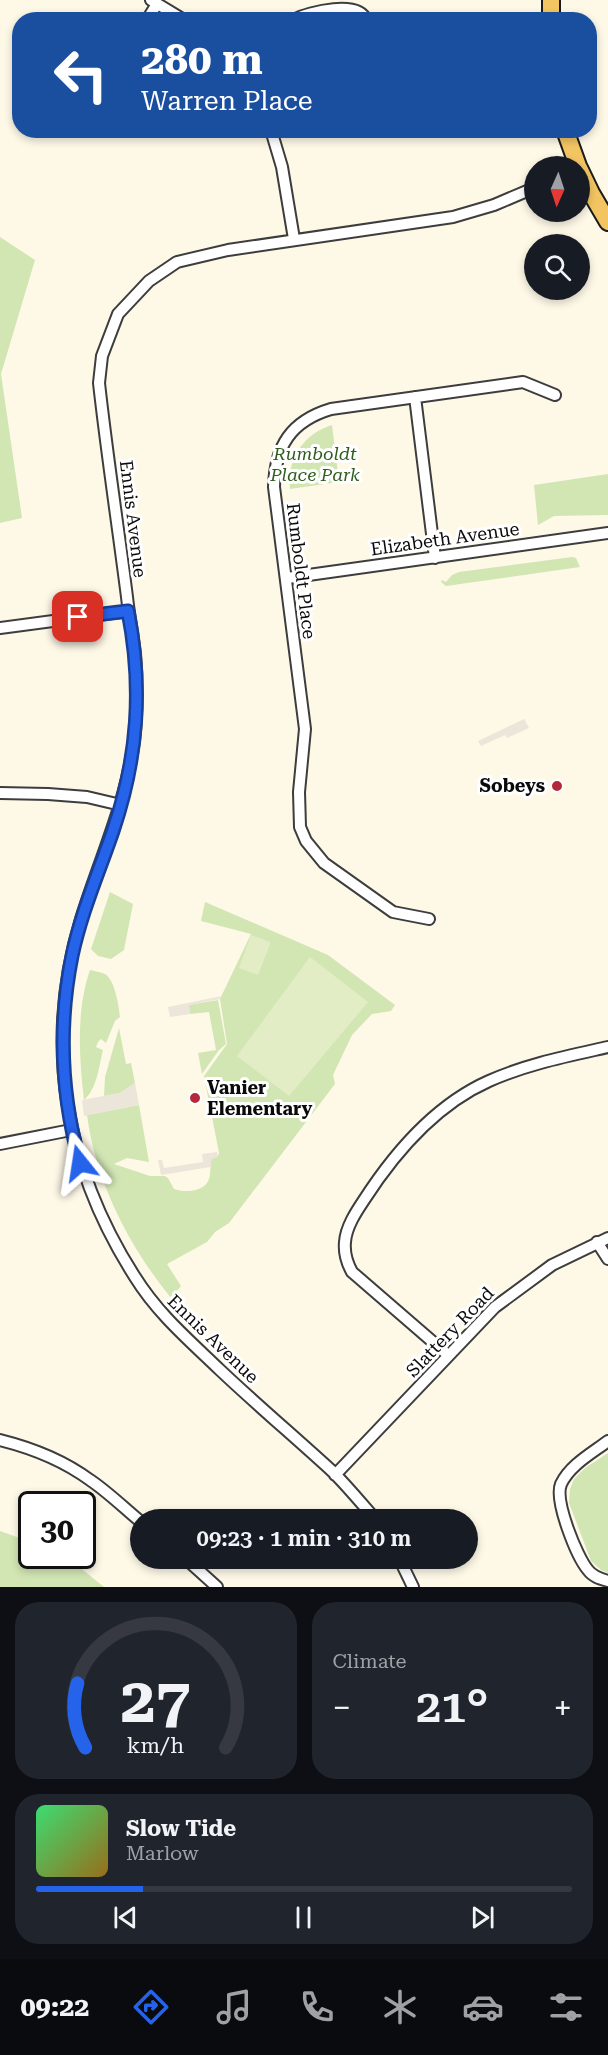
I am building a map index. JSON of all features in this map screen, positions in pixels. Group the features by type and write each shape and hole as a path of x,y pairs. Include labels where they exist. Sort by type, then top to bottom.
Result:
{"main road":[{"path":"568,138 575,156"},
{"path":"590,191 608,222"}],"street":[{"path":"154,2 171,12"},
{"path":"312,12 326,6 354,4 362,12"},
{"path":"273,138 282,166 294,239"},
{"name":"Ennis Avenue","path":"366,1509 335,1475 160,1313 135,1277 102,1220 80,1163 71,1130 64,1079 62,1035 66,994 81,919 121,806 134,748 136,717 135,657 99,383 102,356 118,314 136,294 177,262 228,250 294,239 453,217 494,206 524,192"},
{"name":"Rumboldt Place","path":"429,919 393,912 324,863 306,841 300,827 305,729 274,487 276,462 286,438 300,424 315,414 332,409 523,382 555,395"},
{"path":"415,397 435,558"},
{"name":"Elizabeth Avenue","path":"286,578 608,533"},
{"path":"0,628 128,611"},
{"path":"0,793 87,797 121,806"},
{"path":"448,1355 352,1272 348,1264 344,1242 358,1208 395,1156 422,1128 449,1105 488,1082 516,1071 538,1063 608,1047"},
{"path":"0,1144 71,1130"},
{"name":"Slattery Road","path":"335,1475 495,1307 552,1265 608,1238"},
{"path":"597,1242 608,1260"},
{"path":"0,1440 39,1452 75,1470 91,1480 130,1513"},
{"path":"608,1441 568,1474 561,1485 559,1496 561,1510 588,1571 608,1581"},
{"path":"198,1569 218,1587"},
{"path":"404,1569 413,1587"}],"green space":[{"path":"0,237 35,260 1,374 22,518 0,523"},
{"name":"Rumboldt Place Park","path":"332,425 339,482 290,489 291,468 299,449 313,435"},
{"path":"608,474 608,515 554,516 538,525 534,485"},
{"path":"576,558 580,567 446,586 441,582 442,580 446,582 452,575 459,572"},
{"path":"110,892 133,904 124,950 111,959 98,956 91,949"},
{"path":"205,902 328,955 395,1005 391,1011 372,1014 352,1035 333,1075 335,1084 229,1223 215,1232 207,1242 167,1264 181,1286 171,1298 141,1257 106,1189 91,1140 87,1115 139,1105 149,1162 127,1158 114,1164 150,1176 165,1176 174,1189 178,1190 199,1189 207,1183 210,1177 211,1159 219,1153 204,1076 227,1044 220,999 251,934 201,921","holes":["251,936 270,943 258,974"]},
{"path":"251,935 270,942 258,975 239,968"},
{"path":"310,957 368,1002 289,1096 237,1056"},
{"path":"90,970 103,973 108,977 116,994 120,1017 115,1021 106,1043 101,1039 98,1042 96,1047 103,1050 99,1070 92,1090 84,1100 80,1051 81,1018 82,1001"},
{"path":"218,1000 226,1044 202,1074 198,1053 216,1050 209,1012 190,1014 188,1005"},
{"path":"119,1028 126,1064 131,1063 135,1083 120,1093 104,1096 105,1077"},
{"path":"608,1453 608,1573 591,1561 569,1503 570,1489 574,1479 585,1468"},
{"path":"0,1531 18,1537 18,1569 82,1569 104,1587 0,1587"}],"shaded area":[{"path":"524,719 529,728 507,738 505,735 481,746 478,741"},
{"path":"222,996 220,999 189,1005 190,1014 170,1017 168,1007"},
{"path":"135,1083 139,1105 84,1116 82,1100 120,1093"},
{"path":"217,1152 218,1156 212,1159 210,1167 161,1175 158,1160 162,1160 164,1168 203,1162 202,1154"}],"place":[{"name":"Sobeys","path":"557,786"},
{"name":"Vanier Elementary","path":"195,1098"}],"route":[{"path":"78,617 128,611 133,636 136,682 134,748 128,778 113,830 81,919 66,994 62,1035 64,1079 71,1130 80,1163"}]}
